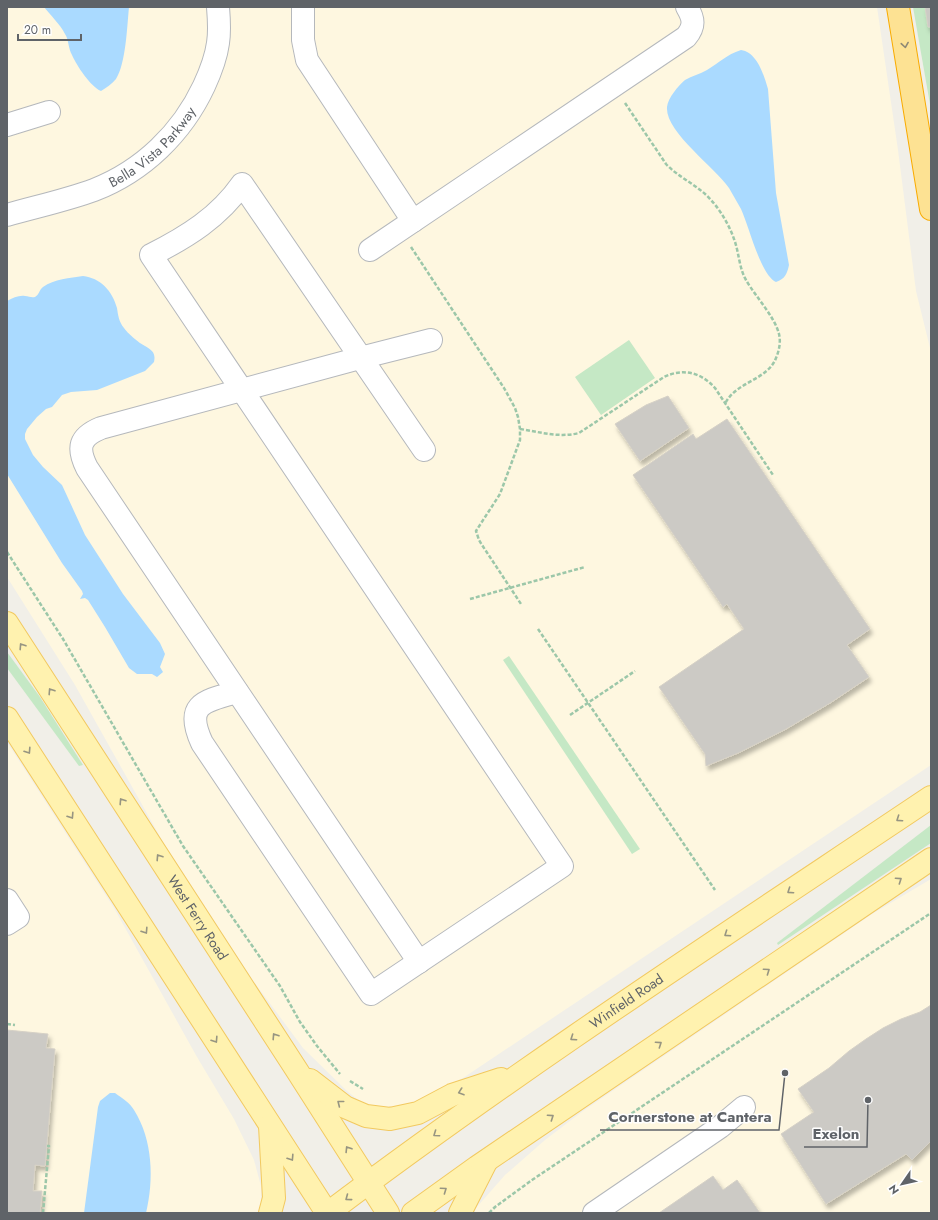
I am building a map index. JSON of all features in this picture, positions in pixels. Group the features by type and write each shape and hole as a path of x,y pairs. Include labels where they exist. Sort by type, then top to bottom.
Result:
{"highway":[{"path":"898,7 931,209"}],"main road":[{"name":"West Ferry Road","path":"7,623 388,1213"},
{"path":"7,718 327,1213"},
{"name":"Winfield Road","path":"327,1213 525,1070 931,797"},
{"path":"413,1213 487,1160 931,859"},
{"path":"296,1069 345,1107 366,1116 390,1118 418,1113 452,1095 525,1070"},
{"path":"270,1125 274,1198 270,1213"},
{"path":"460,1213 487,1160"}],"street":[{"name":"Bella Vista Parkway","path":"7,215 94,190 139,166 165,143 179,127 196,103 214,62 218,44 218,7"},
{"path":"303,7 303,40 307,60 407,225"},
{"path":"370,250 686,37 692,30 693,25 688,7"},
{"path":"7,125 49,112"},
{"path":"237,692 208,701 200,706 196,712 194,721 202,743 371,994 562,866 152,255 174,244 201,227 231,199 242,184 424,450"},
{"path":"419,962 87,468 80,451 85,438 92,432 101,428 431,340"},
{"path":"7,900 18,917 7,924"},
{"path":"594,1213 720,1127 744,1107"}],"path":[{"path":"614,86 666,164 705,194 722,216 734,240 745,278 775,324 779,333 779,350 773,364 733,393 725,404"},
{"path":"407,225 515,408 520,429 519,446 500,494 476,531 478,540 521,604"},
{"path":"520,429 558,435 579,433 664,377 681,371 693,373 711,384 773,475"},
{"path":"7,552 64,639 183,846 280,986 300,1022 339,1073 356,1086 366,1091"},
{"path":"470,599 584,567"},
{"path":"538,629 715,890"},
{"path":"570,715 635,671"},
{"path":"489,1213 532,1180 931,913"},
{"path":"7,1024 14,1025"},
{"path":"43,1213 49,1146 46,1146"}],"shaded area":[{"path":"7,7 877,7 898,150 916,291 931,352 931,765 463,1078 435,1093 411,1103 394,1107 375,1108 361,1102 347,1091 303,1048 254,982 163,842 75,685 7,577"},
{"path":"7,742 114,908 197,1057 234,1119 254,1160 261,1186 261,1204 258,1213 7,1213"},
{"path":"931,879 931,1213 474,1213 476,1208 505,1175 545,1140 583,1111 872,914"}],"green space":[{"path":"913,7 931,7 931,110"},
{"path":"629,340 655,378 601,415 575,377"},
{"path":"7,652 40,697 83,765 79,766 7,668"},
{"path":"509,656 640,849 632,854 503,660"},
{"path":"931,825 931,843 778,945 777,943"}],"water":[{"path":"44,7 129,7 126,44 122,64 113,83 101,91 88,80 74,60 63,30"},
{"path":"741,50 747,52 756,60 762,71 768,89 776,193 789,265 785,276 776,282 770,277 760,260 741,209 729,188 682,138 669,117 667,107 674,92 685,80 707,70 727,56"},
{"path":"83,276 95,279 109,290 115,302 122,326 133,338 151,350 154,354 154,362 145,371 97,390 71,392 62,395 52,407 46,409 37,417 27,429 25,439 33,455 62,485 85,535 123,594 160,643 165,654 160,667 163,672 157,677 152,674 137,674 129,668 88,600 85,598 80,599 83,594 82,591 62,563 7,474 7,301 20,296 35,297 47,284 62,279"},
{"path":"110,1093 115,1093 130,1105 134,1110 145,1134 151,1174 149,1200 146,1213 84,1213 98,1107 100,1101"}],"building":[{"path":"925,7 931,7 931,27 928,27"},
{"path":"668,396 689,428 640,461 615,424 646,405"},
{"path":"727,419 870,629 847,645 869,677 830,703 786,729 738,753 706,766 705,754 659,687 744,629 727,604 723,607 633,475 693,434 696,439"},
{"path":"931,1005 931,1141 912,1160 906,1154 826,1204 781,1134 814,1112 798,1089 883,1028 920,1012"},
{"path":"7,1030 48,1034 46,1048 55,1049 45,1166 35,1165 33,1191 42,1191 40,1213 7,1213"},
{"path":"713,1176 723,1190 737,1180 760,1213 659,1213"}],"place":[{"name":"Cornerstone at Cantera","path":"785,1073"},
{"name":"Exelon","path":"868,1100"}]}
